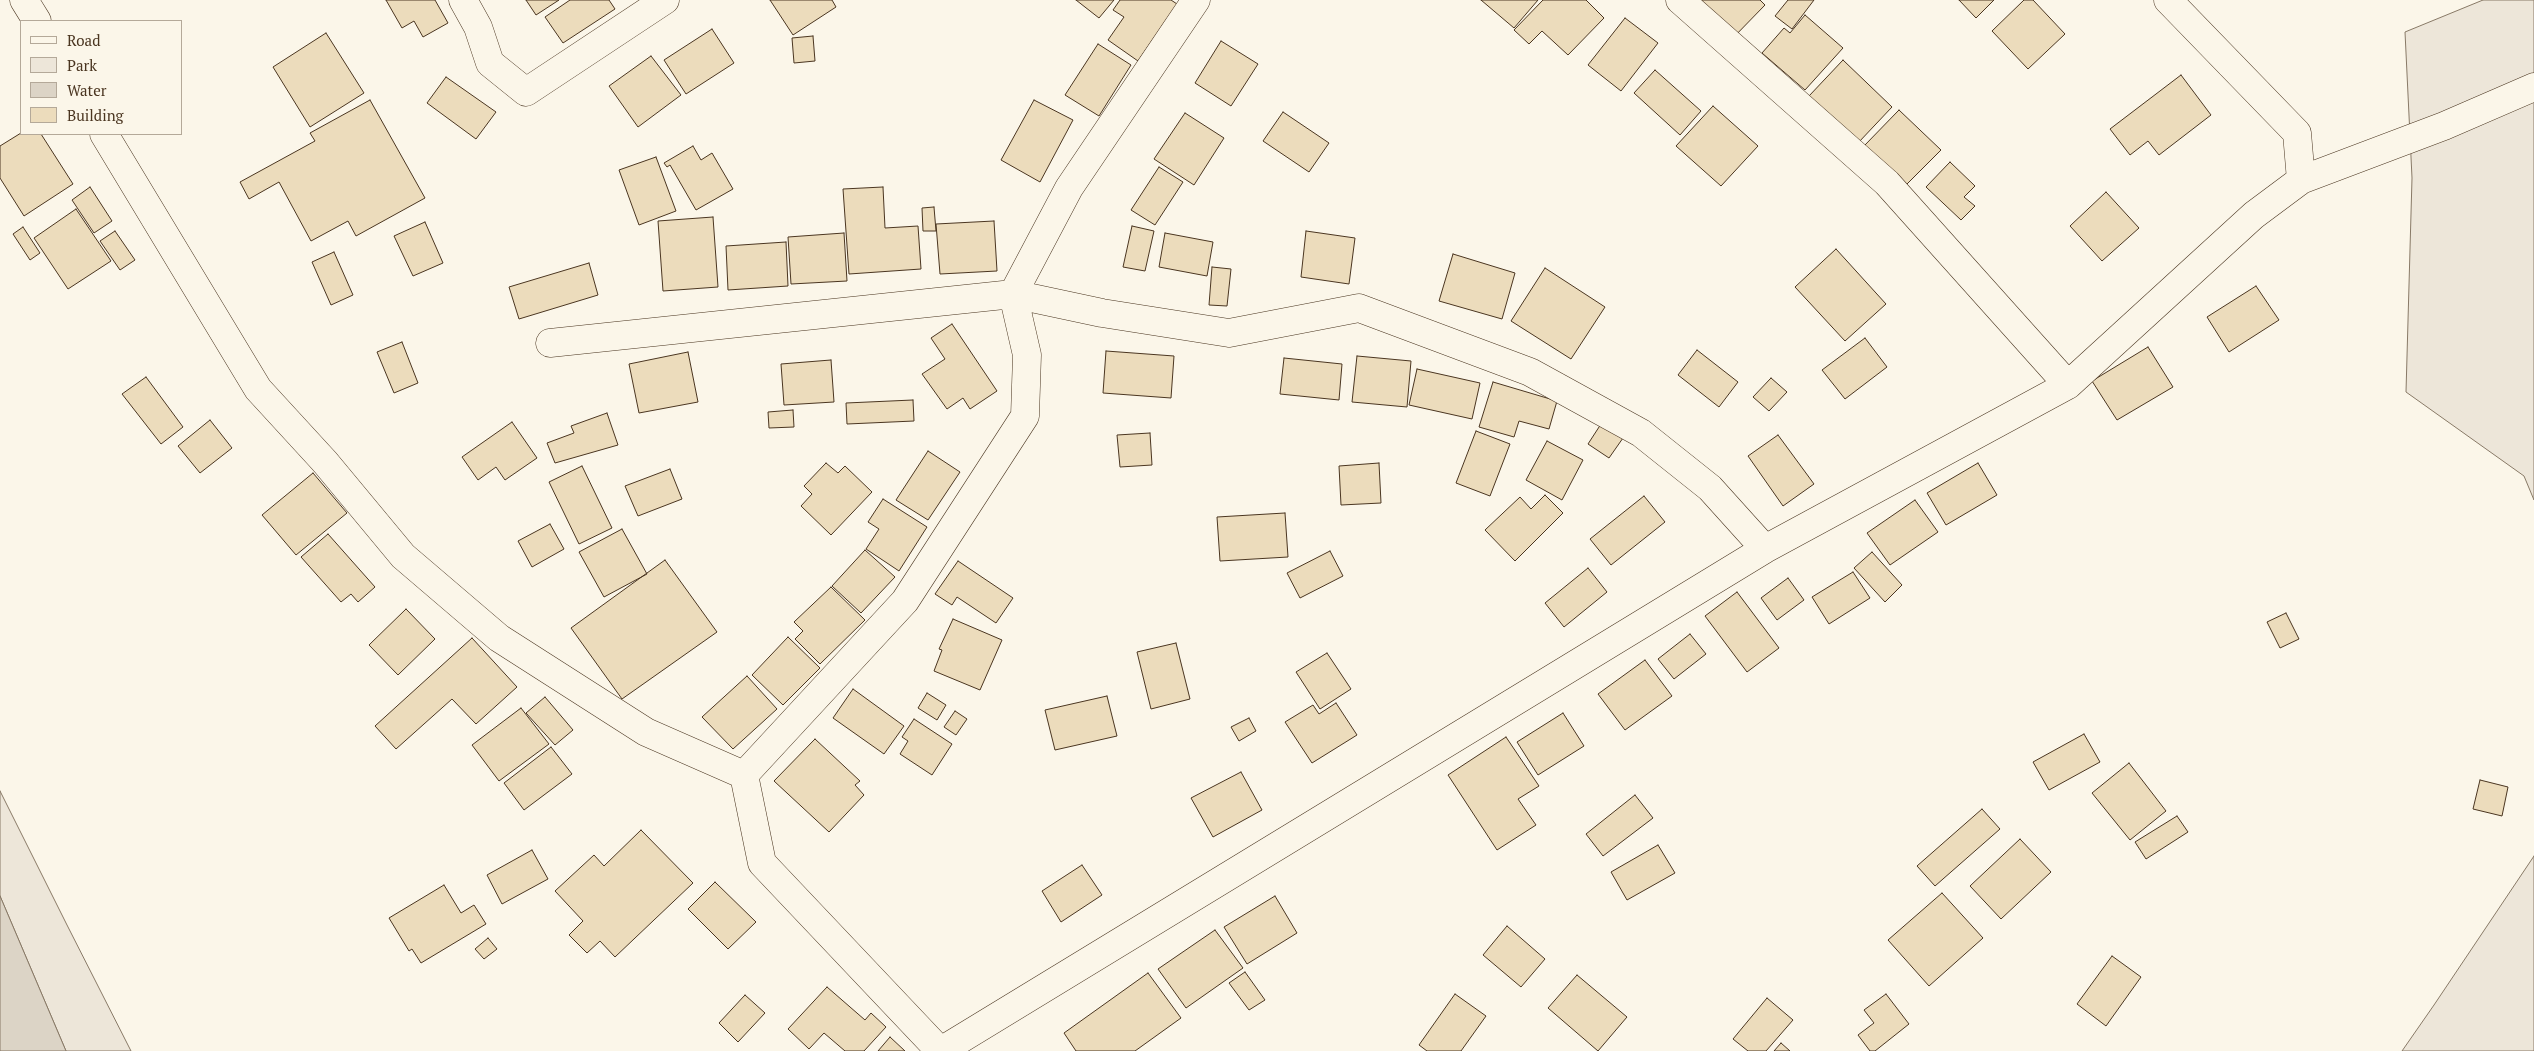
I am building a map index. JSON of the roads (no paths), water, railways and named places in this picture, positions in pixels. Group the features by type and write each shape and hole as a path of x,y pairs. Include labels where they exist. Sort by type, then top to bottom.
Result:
{"street":[{"path":"24,0 36,20"},
{"path":"463,0 478,27 490,63 526,92 665,0"},
{"path":"744,775 905,601 1025,416 1027,355 1012,294 1069,188 1196,0"},
{"path":"1680,0 1888,183 2068,385"},
{"path":"2168,0 2297,133 2301,180"},
{"path":"744,775 762,863 941,1051 1765,549 2068,385 2254,215 2301,180 2444,126 2534,87"},
{"path":"105,135 258,389 324,462 403,556 499,638 646,732 744,775"},
{"path":"550,343 1012,294 1102,313 1229,333 1359,308 1530,372 1641,433 1710,488 1765,549"}],"water":[{"path":"0,896 66,1051 0,1051"}]}
